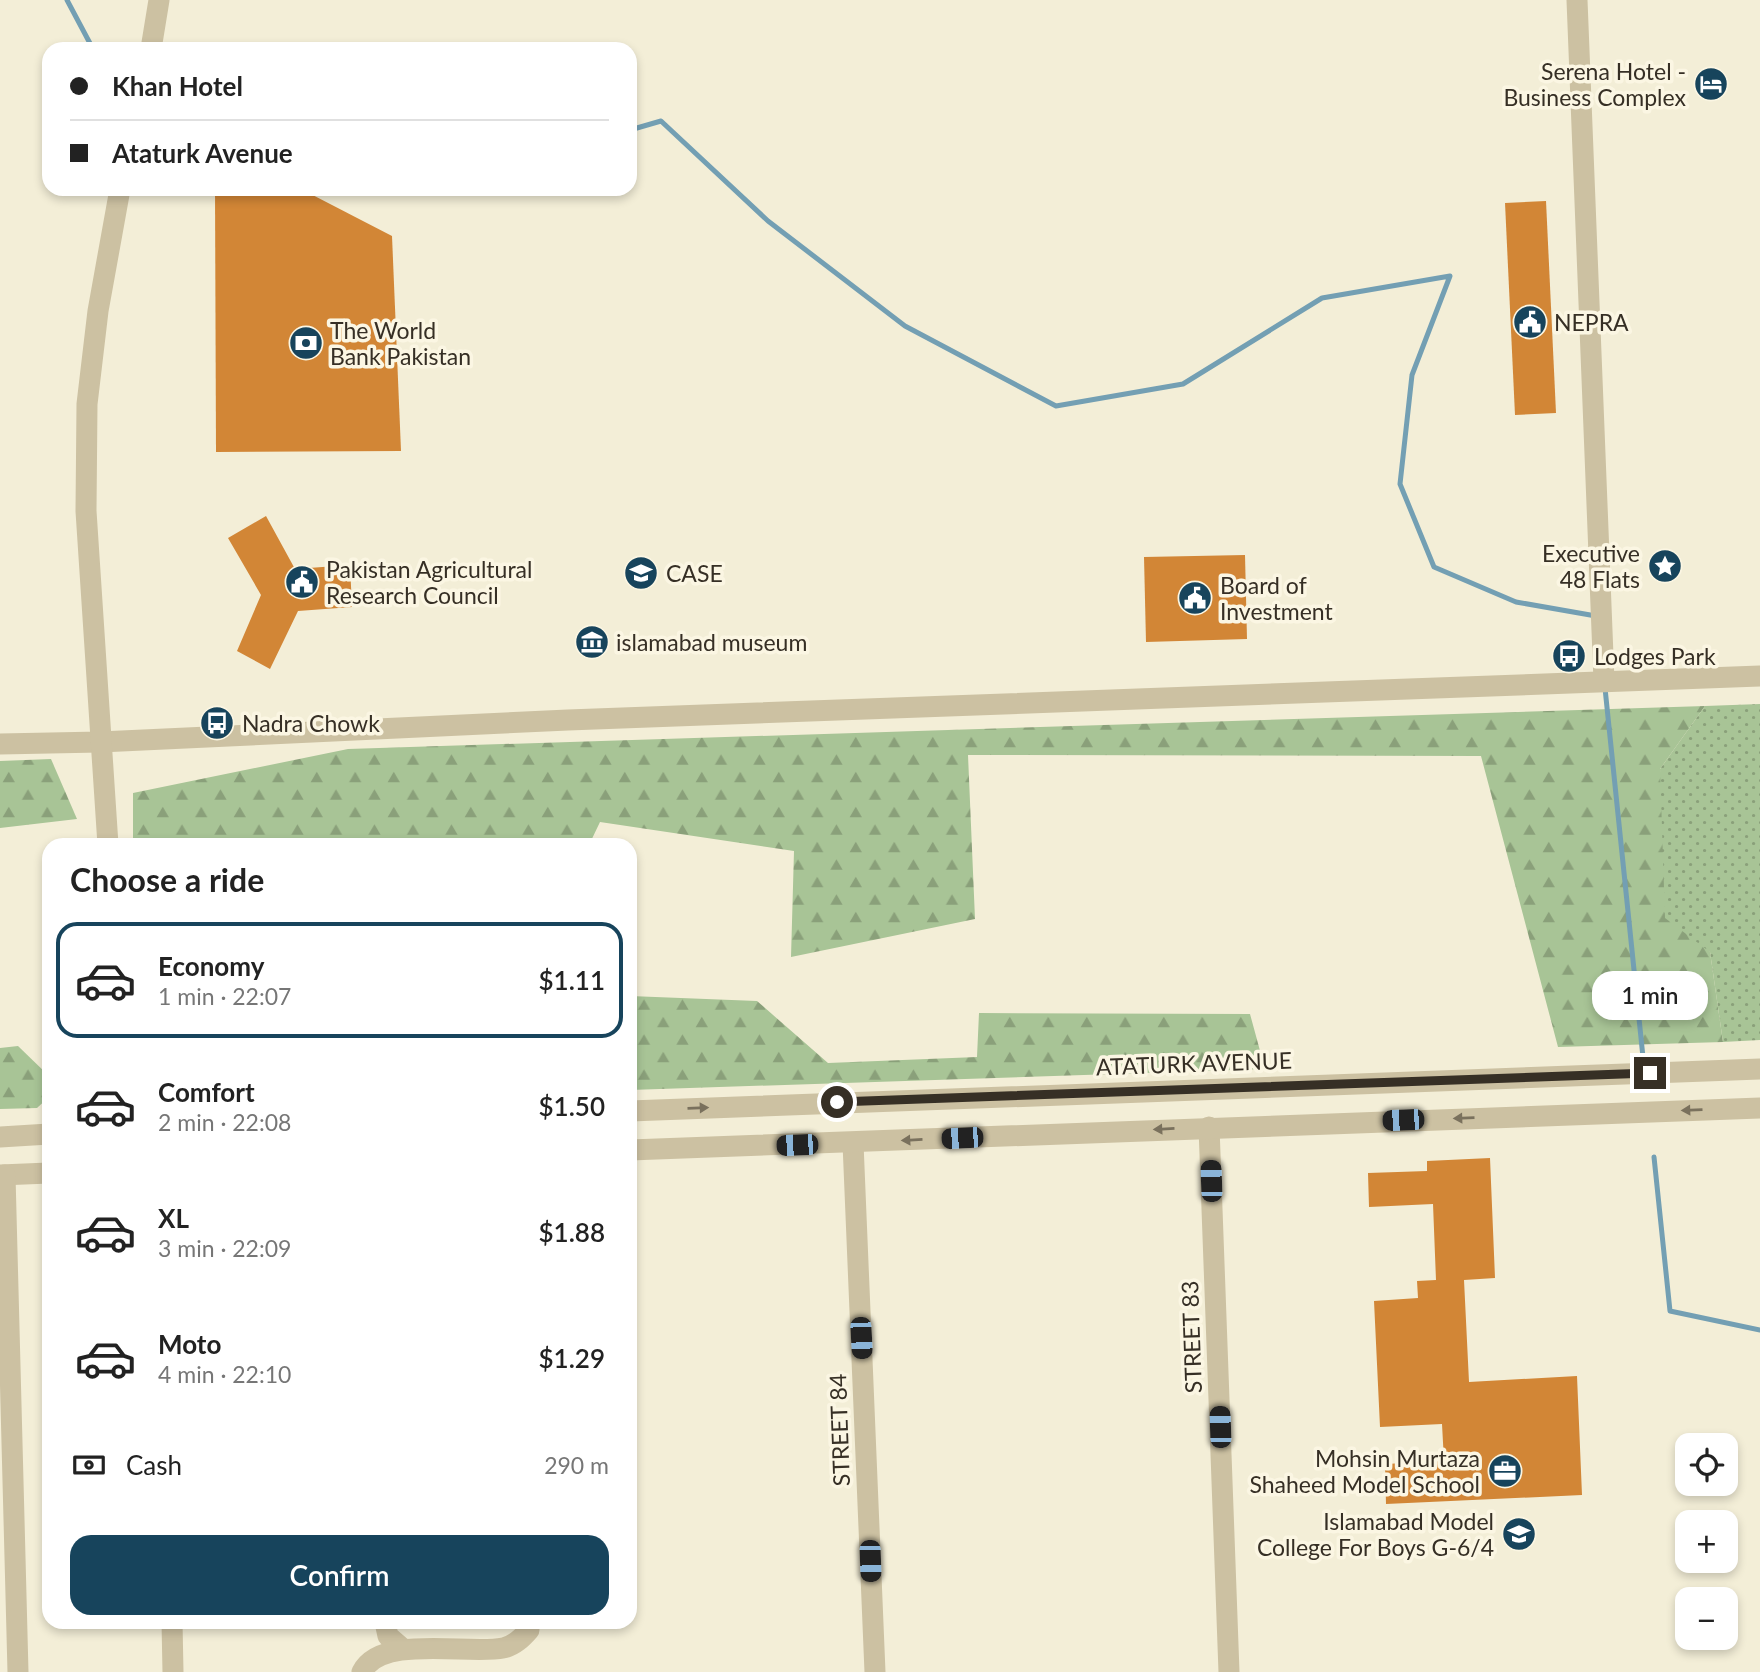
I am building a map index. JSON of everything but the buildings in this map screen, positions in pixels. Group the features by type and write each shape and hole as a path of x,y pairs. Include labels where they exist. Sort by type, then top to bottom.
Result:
{"street":[{"path":"152,42 159,0"},
{"path":"1577,0 1604,681"},
{"path":"107,838 86,511 87,404 97,312 119,196"},
{"path":"0,744 1760,676"},
{"name":"ATATURK AVENUE","path":"637,1111 1760,1069"},
{"path":"1289,1086 1293,1124"},
{"path":"637,1150 1760,1108"},
{"name":"STREET 83","path":"1209,1127 1229,1672"},
{"path":"0,1137 42,1134"},
{"name":"STREET 84","path":"853,1143 875,1672"},
{"path":"18,1672 3,1175 42,1173"},
{"path":"172,1629 173,1672"},
{"path":"386,1629 388,1636 403,1649"},
{"path":"362,1672 364,1667 377,1658 403,1649 503,1648 520,1640 529,1629"}],"green space":[{"path":"1760,704 1760,1040 1723,1042 1710,952 1665,918 1660,769 1705,706"},
{"path":"1705,706 1660,769 1710,952 1723,1042 1558,1047 1481,756 968,755 975,919 791,957 794,851 600,822 592,838 133,838 133,793 348,749"},
{"path":"51,759 77,819 0,828 0,761"},
{"path":"637,996 757,1001 828,1063 977,1057 979,1013 1250,1014 1265,1069 637,1090"},
{"path":"18,1046 42,1069 42,1103 37,1108 0,1109 0,1048"}],"waterway":[{"path":"67,0 89,42"},
{"path":"637,128 661,121 768,221 905,326 1056,406 1183,384 1322,298 1450,276 1412,375 1400,484 1434,567 1516,602 1596,616"},
{"path":"1605,688 1644,1067"},
{"path":"1654,1157 1670,1311 1760,1330"}],"place":[{"name":"Serena Hotel - Business Complex","path":"1711,84"},
{"name":"NEPRA","path":"1530,322"},
{"name":"The World Bank Pakistan","path":"306,343"},
{"name":"Executive 48 Flats","path":"1665,566"},
{"name":"CASE","path":"641,573"},
{"name":"Pakistan Agricultural Research Council","path":"302,582"},
{"name":"Board of Investment","path":"1195,598"},
{"name":"islamabad museum","path":"592,642"},
{"name":"Lodges Park","path":"1569,656"},
{"name":"Nadra Chowk","path":"217,723"},
{"name":"Mohsin Murtaza Shaheed Model School","path":"1505,1471"},
{"name":"Islamabad Model College For Boys G-6/4","path":"1519,1534"}],"route":[{"path":"837,1102 1650,1073"}]}
